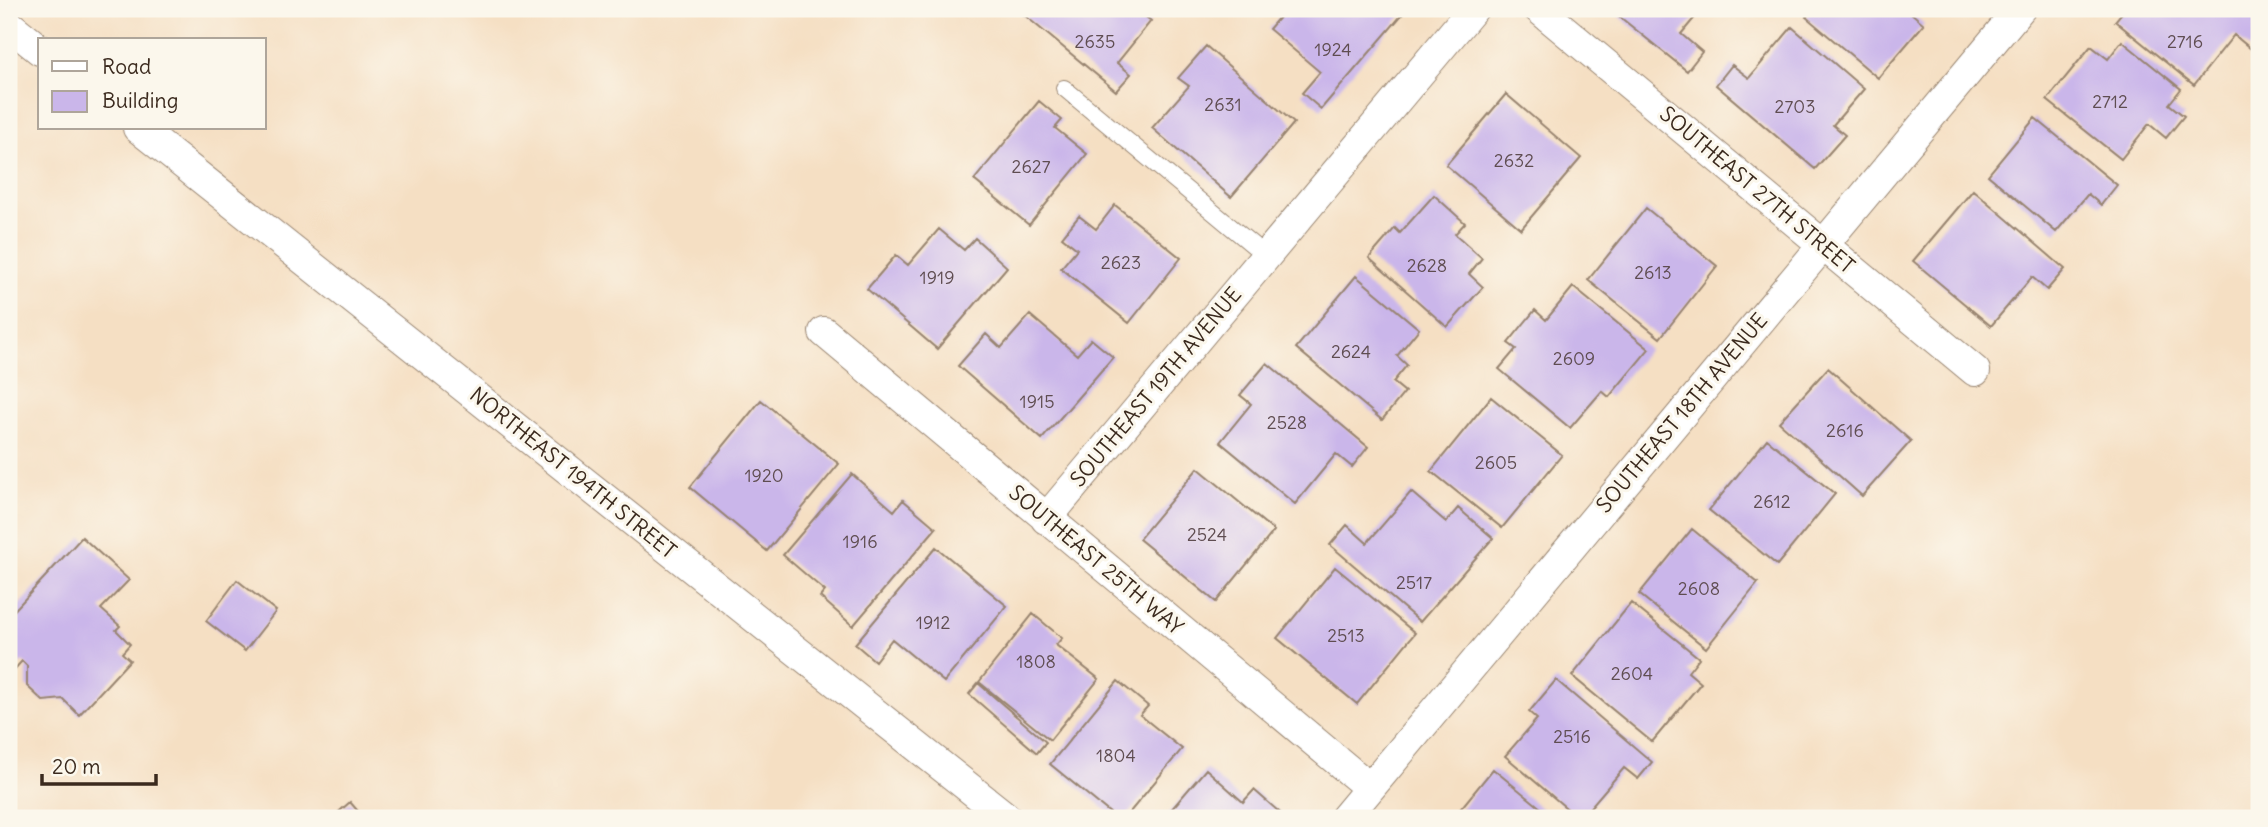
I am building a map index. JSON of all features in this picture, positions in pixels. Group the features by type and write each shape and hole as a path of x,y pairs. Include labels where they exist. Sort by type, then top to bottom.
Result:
{"street":[{"name":"SOUTHEAST 19TH AVENUE","path":"1046,519 1473,9"},
{"name":"SOUTHEAST 27TH STREET","path":"1539,9 1975,371"},
{"name":"SOUTHEAST 18TH AVENUE","path":"1345,818 2020,9"},
{"path":"9,25 38,48"},
{"name":"NORTHEAST 194TH STREET","path":"141,130 1007,818"},
{"name":"SOUTHEAST 25TH WAY","path":"824,332 1370,788"}],"lane":[{"path":"1064,88 1266,256"}],"building":[{"path":"1028,9 1136,9 1151,21 1117,63 1131,74 1116,91 1023,14"},
{"path":"1286,9 1407,9 1321,109 1302,93 1320,72 1269,29"},
{"path":"1610,9 1702,9 1681,34 1702,52 1687,71"},
{"path":"1813,9 1913,9 1910,12 1924,24 1878,78 1806,17"},
{"path":"2125,9 2247,9 2259,19 2259,49 2256,53 2234,35 2194,85 2115,21"},
{"path":"1792,27 1864,89 1833,125 1845,135 1815,169 1716,85 1732,65 1749,78"},
{"path":"2122,41 2181,89 2169,104 2184,116 2166,138 2149,124 2121,159 2047,100 2091,46 2108,59"},
{"path":"1206,46 1294,123 1231,197 1152,128 1189,86 1178,78"},
{"path":"1506,94 1581,158 1521,229 1446,165"},
{"path":"1039,101 1062,120 1055,128 1087,154 1029,225 974,180"},
{"path":"2035,118 2117,185 2101,205 2088,194 2056,232 1988,175"},
{"path":"1973,190 2065,269 2047,290 2032,277 1991,326 1913,261"},
{"path":"1434,195 1465,223 1455,234 1482,258 1469,274 1483,287 1447,327 1369,258 1395,228 1400,233"},
{"path":"1115,205 1181,258 1129,323 1061,268 1077,249 1062,237 1079,216 1096,229"},
{"path":"1646,208 1717,266 1660,338 1588,280"},
{"path":"939,229 964,250 975,238 1007,267 937,349 867,289 896,255 908,265"},
{"path":"1356,276 1419,329 1397,356 1407,365 1393,382 1405,392 1382,420 1296,348"},
{"path":"1573,287 1649,349 1609,397 1602,391 1570,428 1499,369 1516,349 1508,343 1535,310 1546,320"},
{"path":"1030,315 1077,355 1091,339 1113,357 1042,439 958,366 986,334 1001,348"},
{"path":"1267,363 1368,447 1352,467 1336,454 1295,504 1220,442 1251,404 1240,395"},
{"path":"1828,368 1911,441 1862,496 1779,422"},
{"path":"1491,397 1562,455 1502,528 1431,471"},
{"path":"761,400 839,464 767,551 690,487"},
{"path":"1767,439 1835,494 1777,565 1709,510"},
{"path":"1198,468 1274,531 1216,602 1139,539"},
{"path":"852,474 894,511 903,500 936,528 853,626 820,597 825,591 783,555"},
{"path":"1411,492 1446,522 1458,508 1493,538 1420,622 1330,545 1347,525 1367,543"},
{"path":"1692,529 1758,583 1706,648 1639,594"},
{"path":"82,537 129,580 101,609 120,626 116,630 130,644 122,653 130,660 79,715 63,699 43,701 27,686 27,666 22,661 12,672 9,669 9,616"},
{"path":"936,547 1007,606 944,682 892,639 875,661 855,644"},
{"path":"1335,567 1415,633 1357,704 1277,638"},
{"path":"237,580 276,611 245,651 206,621"},
{"path":"1631,603 1699,658 1688,672 1701,683 1652,742 1572,676"},
{"path":"1033,614 1062,638 1056,645 1099,679 1050,740 979,682"},
{"path":"1556,680 1652,762 1638,779 1624,768 1581,818 1505,756 1537,719 1529,712"},
{"path":"1118,681 1148,706 1140,715 1182,749 1125,818 1116,818 1050,764"},
{"path":"978,683 1046,742 1037,753 969,694"},
{"path":"1206,769 1243,802 1254,790 1286,818 1164,818"},
{"path":"1493,769 1553,818 1453,818"},
{"path":"350,802 364,818 332,818"}]}
